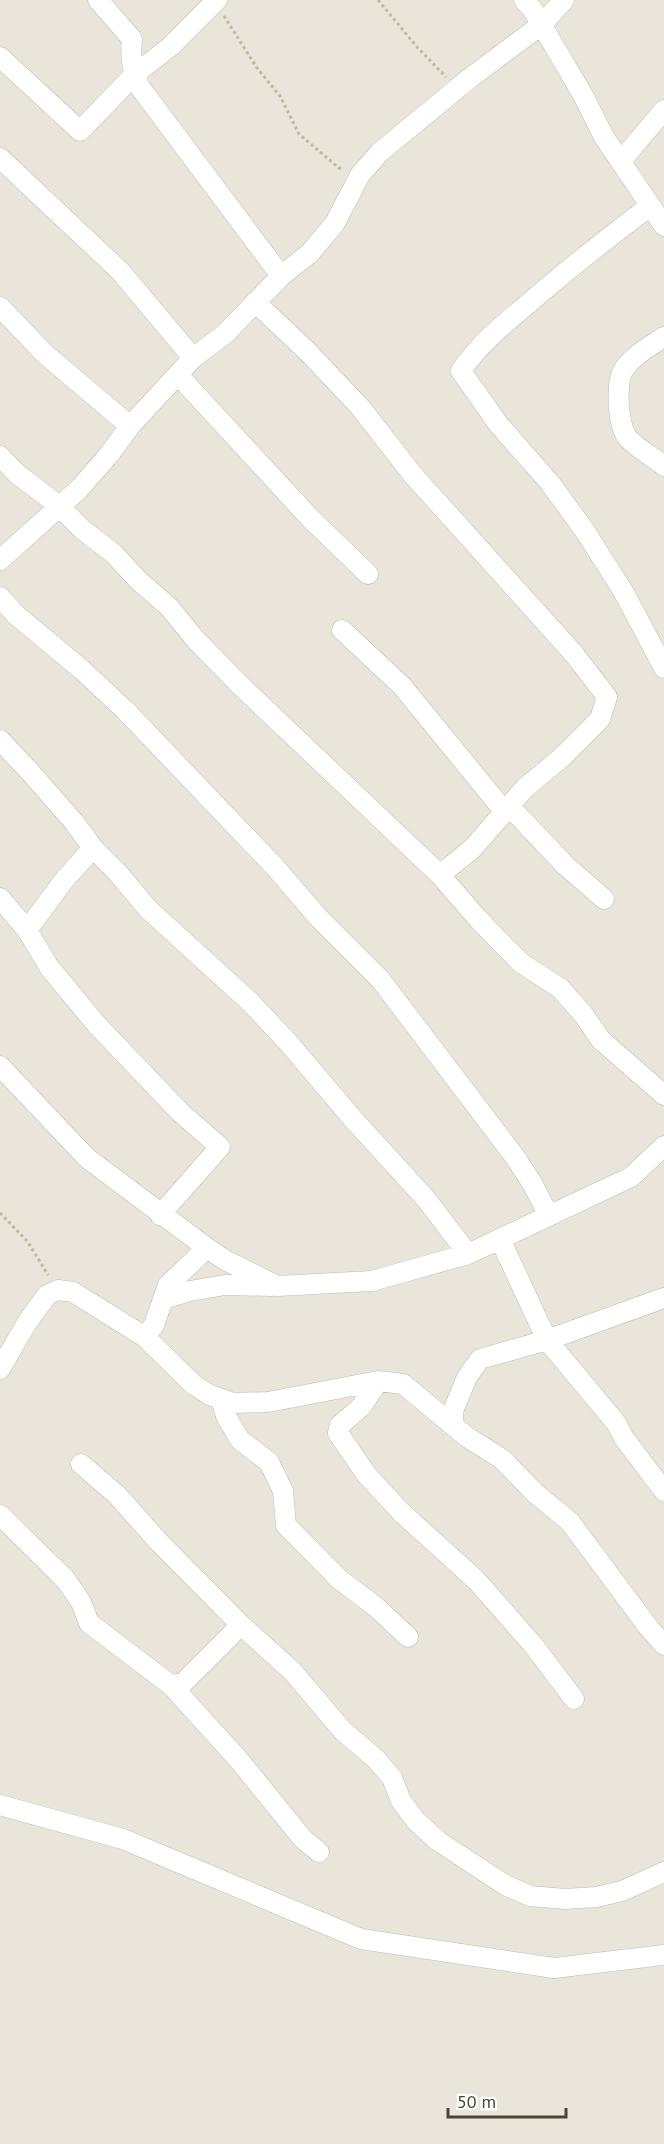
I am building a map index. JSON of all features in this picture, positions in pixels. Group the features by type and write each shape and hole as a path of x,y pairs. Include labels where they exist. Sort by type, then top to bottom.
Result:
{"street":[{"path":"98,0 132,39 134,75 140,86 280,276"},
{"path":"524,0 584,97 604,137 664,226"},
{"path":"0,560 79,489 130,426 193,358 226,333 280,276 310,253 335,223 360,175 381,152 541,25 564,0"},
{"path":"0,57 80,131 134,75 171,46 216,1"},
{"path":"621,161 664,110"},
{"path":"0,158 120,271 193,358"},
{"path":"650,206 612,234 505,324 461,371 499,425 550,483 585,531 623,591 664,668"},
{"path":"255,302 307,351 360,407 413,475 560,637 607,697 600,719 562,757 525,788 473,848 440,875"},
{"path":"0,307 45,354 130,426"},
{"path":"664,337 639,353 622,371 618,402 626,436 664,466"},
{"path":"178,375 310,518 368,574"},
{"path":"0,456 16,472 59,506 83,530 113,553 138,581 169,607 196,640 242,686 440,875 521,963 560,988 584,1014 601,1040 664,1095"},
{"path":"0,597 16,615 81,669 125,710 274,866 318,917 380,979 515,1157 549,1216"},
{"path":"342,630 402,686 507,809 604,899"},
{"path":"0,740 148,909 249,1001 285,1040 426,1199 468,1254"},
{"path":"27,930 65,879 93,848"},
{"path":"0,898 27,930 49,967 97,1025 180,1112 220,1147 160,1215"},
{"path":"0,1066 87,1158 160,1215 207,1248 225,1260 277,1286"},
{"path":"163,1299 190,1291 225,1285 277,1286 372,1281 468,1254 631,1177 664,1146"},
{"path":"500,1239 547,1340 616,1423 624,1438 664,1491"},
{"path":"145,1336 154,1325 168,1285 207,1248"},
{"path":"225,1260 225,1285"},
{"path":"1,1365 47,1295 58,1290 73,1292 145,1336 194,1385 210,1395 233,1403 268,1402 378,1381 404,1384 467,1437 502,1459 535,1493 570,1522 664,1645"},
{"path":"453,1423 453,1411 467,1377 480,1359 547,1340 664,1298"},
{"path":"378,1381 361,1407 340,1425 338,1433 366,1474 401,1512 477,1581 534,1646 574,1699"},
{"path":"221,1399 226,1416 240,1440 269,1462 283,1491 286,1525 339,1579 376,1606 408,1637"},
{"path":"81,1464 117,1495 159,1541 293,1672 343,1731 376,1759 392,1778 401,1801 416,1821 438,1841 505,1885 530,1896 565,1899 596,1897 622,1891 664,1872"},
{"path":"0,1515 66,1579 81,1602 89,1623 172,1686 238,1759 303,1839 319,1852"},
{"path":"172,1686 184,1682 242,1624"},
{"path":"0,1805 123,1839 361,1940 554,1968 664,1955"}],"path":[{"path":"378,0 417,47 458,89"},
{"path":"216,1 257,68 280,96 299,134 339,168 360,175"},
{"path":"0,1213 28,1242 58,1290"}],"shaded area":[{"path":"0,0 664,0 664,2144 0,2144"}]}
